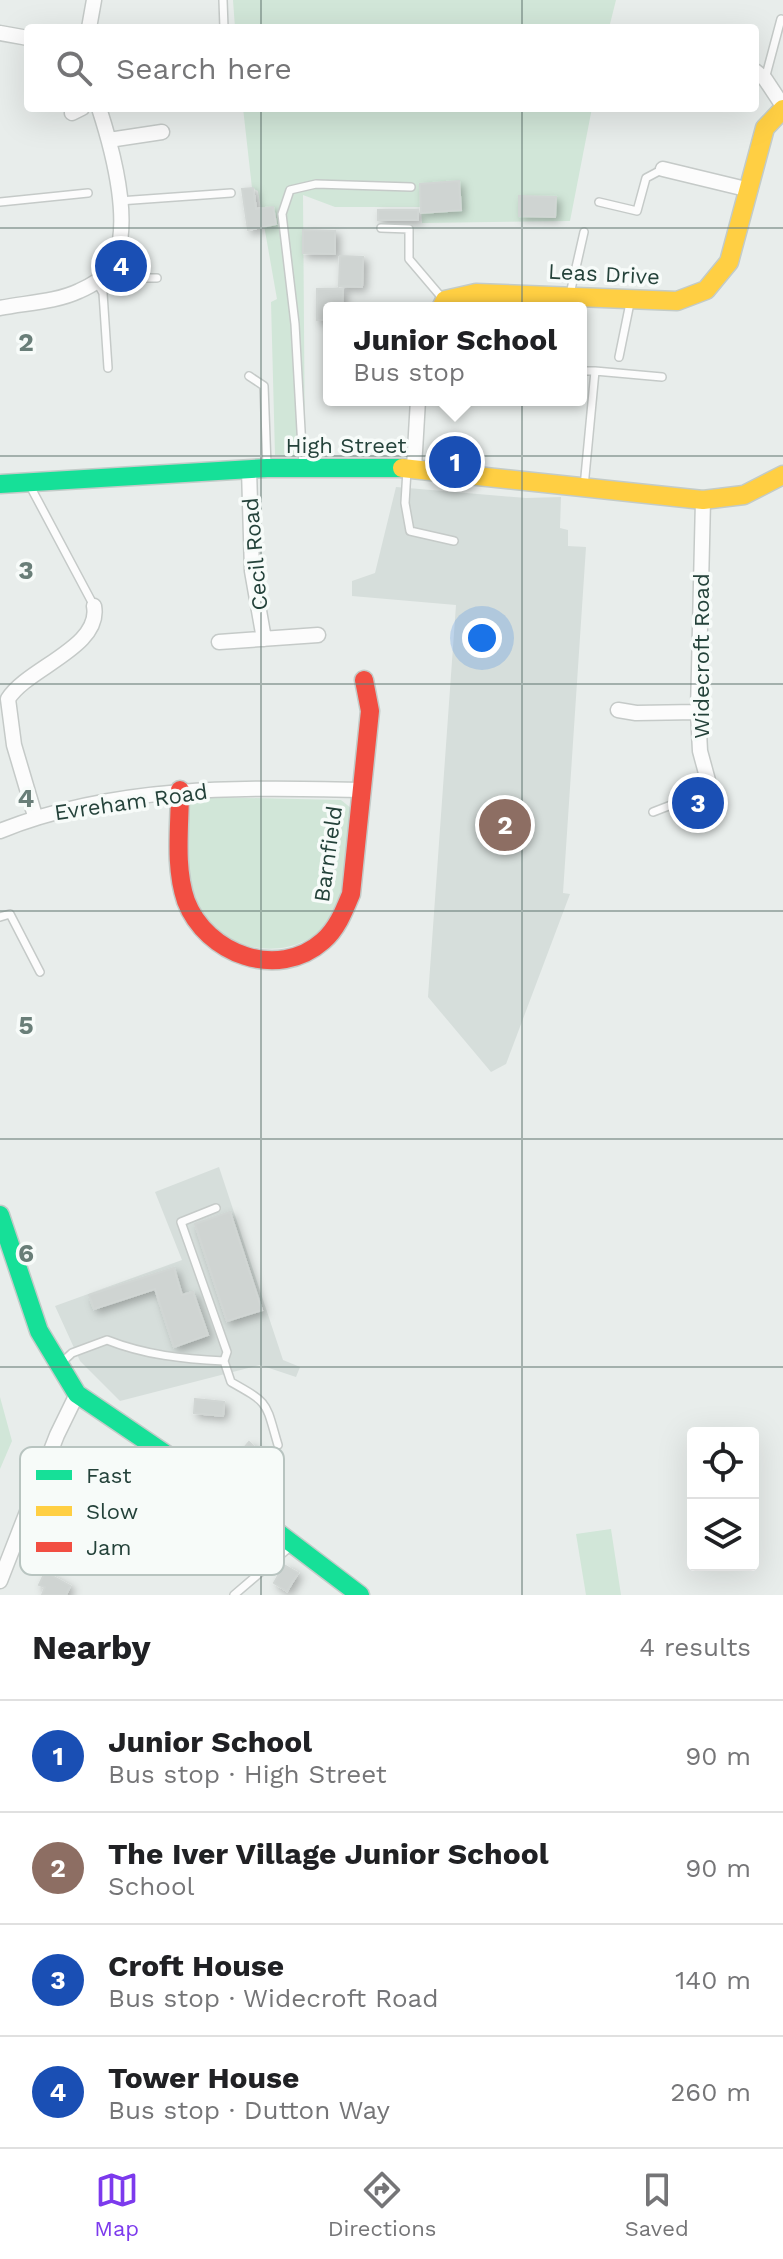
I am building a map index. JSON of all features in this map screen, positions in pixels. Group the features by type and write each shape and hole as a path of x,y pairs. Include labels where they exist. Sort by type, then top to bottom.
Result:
{"street":[{"path":"90,24 94,0"},
{"path":"0,33 24,37"},
{"name":"Leas Drive","path":"449,302 476,293 677,301 706,290 720,277 729,262 765,128 783,107 760,75"},
{"path":"0,308 76,293 102,277 121,242 119,201 109,140 100,112"},
{"path":"109,140 162,132"},
{"path":"663,169 750,190"},
{"path":"411,468 417,406"},
{"name":"High Street","path":"0,484 258,469 411,468 703,500 744,495 783,477"},
{"name":"Cecil Road","path":"258,469 252,571 264,639"},
{"name":"Widecroft Road","path":"703,500 698,712 700,751 716,810"},
{"path":"35,816 14,745 8,699 25,679 74,649 92,622 94,606"},
{"path":"219,642 318,635"},
{"name":"Barnfield","path":"180,790 182,864 190,910 214,941 242,958 259,962 282,961 315,948 342,919 351,894 370,711 364,680"},
{"path":"618,710 698,712"},
{"name":"Evreham Road","path":"0,831 35,816 180,790 361,790"},
{"path":"0,1215 38,1335 55,1368 77,1394 155,1447"},
{"path":"52,1447 77,1394"},
{"path":"0,1581 20,1530"},
{"path":"284,1540 360,1595"}],"lane":[{"path":"223,0 224,24"},
{"path":"760,75 781,19"},
{"path":"599,202 637,211 646,178 663,169"},
{"path":"303,468 295,324 282,214 290,190 316,184 411,187"},
{"path":"0,202 88,193"},
{"path":"119,201 231,193"},
{"path":"381,228 409,229 409,259 441,302"},
{"path":"570,296 584,232"},
{"path":"108,368 102,277 157,278"},
{"path":"619,357 631,301"},
{"path":"587,371 662,377"},
{"path":"584,487 595,371"},
{"path":"249,376 264,386 258,469"},
{"path":"411,468 405,503 410,531 454,541"},
{"path":"29,482 94,606"},
{"path":"653,812 710,790"},
{"path":"0,917 10,914 40,972"},
{"path":"216,1208 181,1222 227,1352 224,1361 231,1382 258,1394 268,1411 278,1445"},
{"path":"55,1368 72,1353 107,1340 131,1349 183,1359 224,1361"},
{"path":"284,1552 291,1546"},
{"path":"234,1595 257,1575"}],"shaded area":[{"path":"396,487 526,498 561,497 560,528 568,530 568,546 586,547 563,893 570,894 506,1064 491,1072 428,997 456,605 352,596 352,581 375,573"},
{"path":"219,1167 283,1360 300,1367 296,1377 260,1365 120,1401 80,1361 55,1306 182,1260 155,1192"}],"green space":[{"path":"233,0 616,0 610,24 235,24"},
{"path":"243,112 591,112 570,221 422,223 421,207 335,207 303,195 305,456 275,455 271,302 277,299 258,191 252,188"},
{"path":"202,797 341,800 352,809 348,864 342,892 331,917 317,933 300,943 280,948 259,948 238,943 204,919 192,892 186,808 188,801"},
{"path":"0,1397 12,1441 0,1469"},
{"path":"611,1529 621,1595 586,1595 576,1534"}],"building":[{"path":"459,181 461,210 421,213 420,184"},
{"path":"253,188 256,209 273,207 276,224 248,230 242,189"},
{"path":"519,196 556,197 555,217 519,216"},
{"path":"378,210 418,210 418,220 378,220"},
{"path":"303,230 335,231 335,254 303,253"},
{"path":"340,256 363,257 362,287 339,286"},
{"path":"317,289 343,289 342,302 323,302 323,320 317,320"},
{"path":"230,1212 262,1310 227,1321 195,1224"},
{"path":"174,1268 182,1295 193,1292 208,1335 174,1347 155,1289 94,1309 89,1295"},
{"path":"195,1399 224,1402 223,1416 194,1413"},
{"path":"284,1565 298,1573 287,1591 274,1583 278,1575 284,1575"},
{"path":"44,1575 50,1575 70,1586 66,1595 42,1595 45,1587 39,1585"}],"traffic: fast":[{"path":"0,484 267,468 402,468"},
{"path":"0,1215 39,1331 77,1394 155,1447"},
{"path":"284,1537 360,1595"}],"traffic: slow":[{"path":"444,302 476,293 677,301 706,290 729,262 765,128 783,109"},
{"path":"402,468 703,500 744,495 783,475"}],"traffic: jam":[{"path":"180,790 180,874 186,901 196,920 226,947 245,956 265,960 285,959 305,953 332,931 351,894 370,711 364,680"}],"place":[{"name":"Tower House","path":"121,266"},
{"name":"Junior School","path":"455,462"},
{"name":"Croft House","path":"698,803"},
{"name":"The Iver Village Junior School","path":"505,825"}]}
